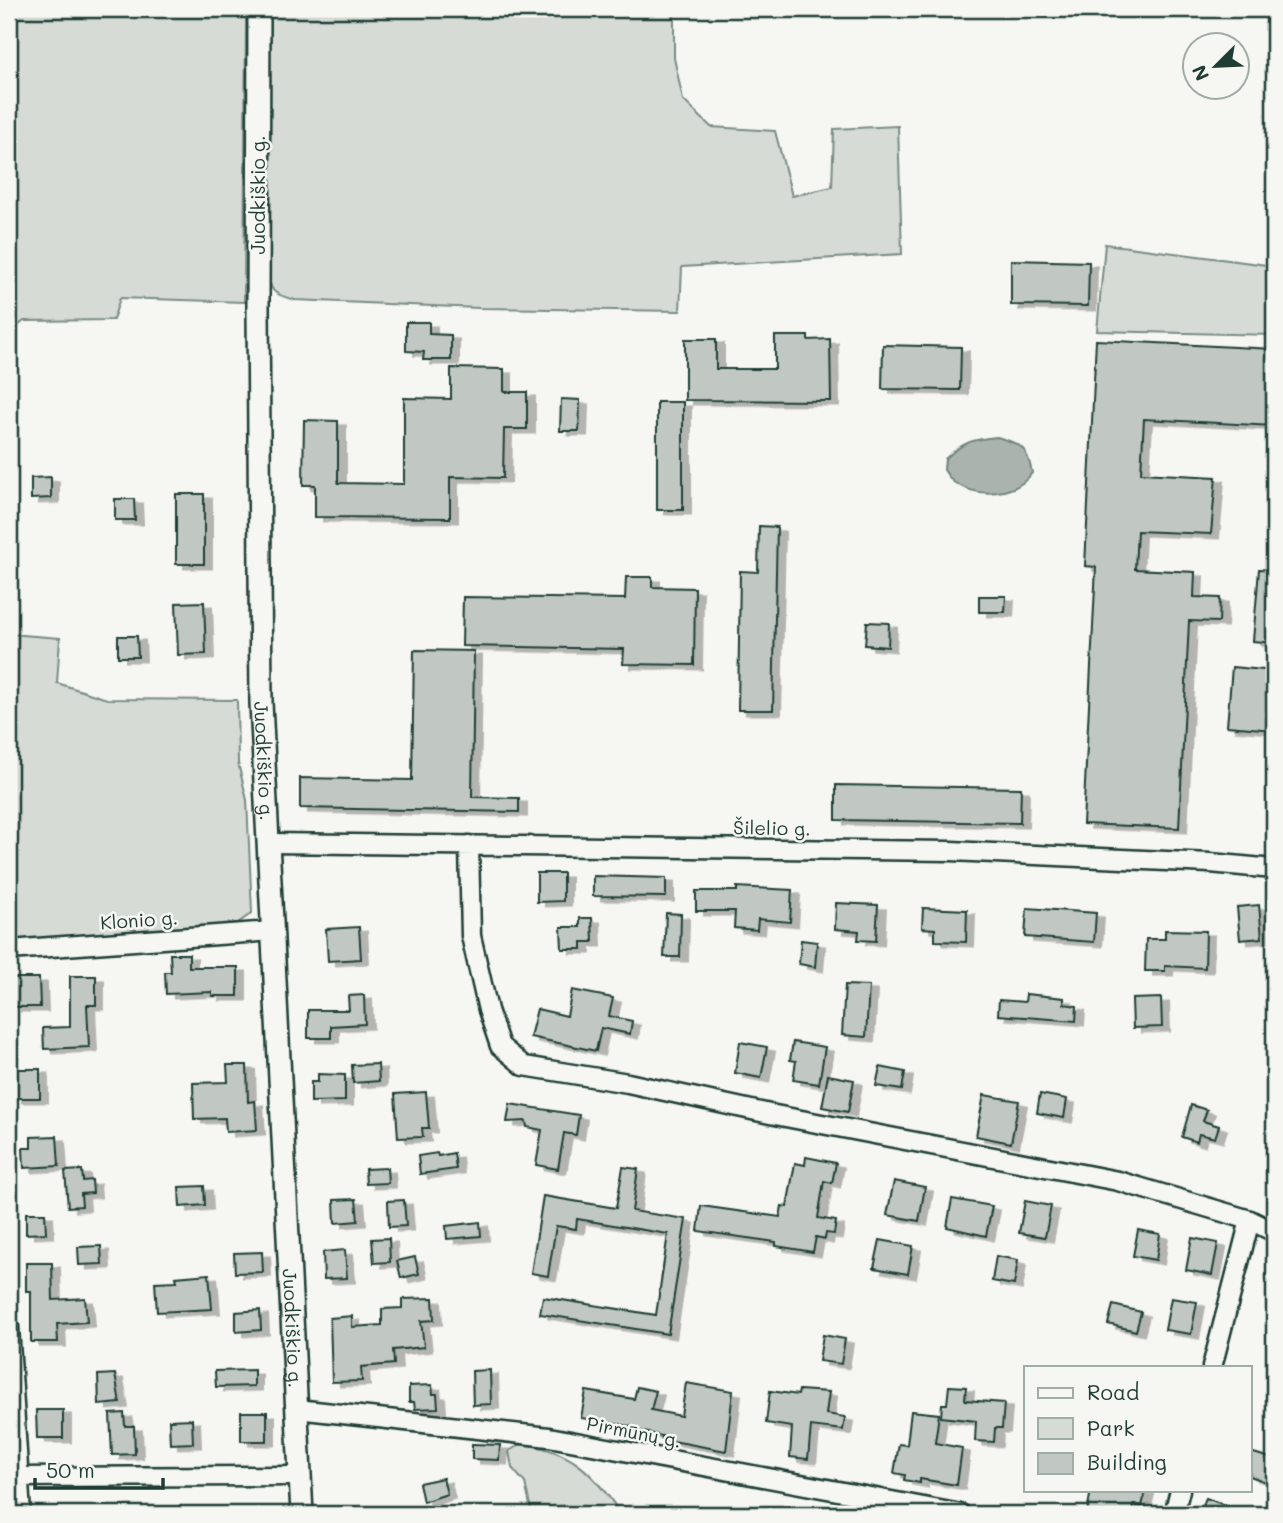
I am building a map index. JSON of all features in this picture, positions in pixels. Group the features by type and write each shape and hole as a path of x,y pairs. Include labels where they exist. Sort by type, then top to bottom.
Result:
{"street":[{"name":"Juodkiškio g.","path":"259,9 261,703 302,1514"},
{"name":"Šilelio g.","path":"269,843 951,851 1210,863 1274,869"},
{"path":"469,845 471,936 488,1010 499,1046 524,1066 628,1083 770,1114 1118,1181 1250,1220 1274,1232"},
{"name":"Klonio g.","path":"9,950 273,931"},
{"path":"1212,1366 1250,1220"},
{"path":"9,1327 13,1476 21,1514"},
{"name":"Pirmūnų g.","path":"297,1409 549,1437 961,1514"},
{"path":"13,1476 300,1476"},
{"path":"1174,1514 1180,1492"}],"green space":[{"path":"9,9 246,9 244,302 120,298 113,320 24,321 9,333"},
{"path":"270,9 674,9 674,58 683,100 711,127 775,131 792,196 832,187 834,129 898,126 902,254 682,267 680,311 479,308 295,300 281,296 271,287 268,269"},
{"path":"1105,244 1274,266 1274,335 1097,331"},
{"path":"9,634 60,638 57,683 107,699 237,700 238,763 247,800 252,913 235,925 9,949"},
{"path":"521,1444 555,1452 580,1466 591,1475 621,1514 532,1514 525,1483 512,1468 509,1451"}],"shaded area":[{"path":"997,437 1018,445 1025,452 1032,473 1025,481 1007,490 974,491 955,483 944,470 945,459 957,449 969,442"}],"building":[{"path":"1011,260 1089,262 1088,306 1011,305"},
{"path":"406,322 429,322 429,334 451,335 451,360 423,360 424,352 406,351"},
{"path":"775,336 808,336 808,340 830,339 831,401 685,400 685,339 716,339 716,369 775,369"},
{"path":"1096,340 1274,349 1274,426 1144,419 1141,473 1216,477 1211,534 1137,531 1135,569 1195,572 1194,597 1220,598 1219,622 1189,621 1179,828 1083,824 1096,567 1085,566"},
{"path":"883,345 961,347 960,390 882,389"},
{"path":"451,368 504,369 504,392 527,392 527,429 504,429 503,478 450,477 450,518 315,517 315,485 303,485 304,420 338,421 338,483 404,484 404,398 451,399"},
{"path":"561,399 580,400 579,431 560,431"},
{"path":"657,402 683,402 683,510 657,510"},
{"path":"51,477 51,498 31,499 31,478"},
{"path":"176,494 204,494 204,564 176,564"},
{"path":"115,499 134,499 135,520 115,520"},
{"path":"759,526 777,527 773,710 738,710 740,571 758,572"},
{"path":"1259,569 1274,570 1274,643 1253,641"},
{"path":"626,577 652,577 652,587 695,588 694,665 623,664 624,649 462,646 463,597 625,599"},
{"path":"979,596 1006,596 1005,612 979,612"},
{"path":"204,602 206,654 178,655 176,603"},
{"path":"867,622 889,623 888,647 865,645"},
{"path":"118,636 137,636 138,657 118,657"},
{"path":"414,650 474,651 472,797 519,798 519,812 300,808 300,778 412,780"},
{"path":"1232,667 1274,671 1274,730 1227,726"},
{"path":"836,785 1021,788 1020,823 836,820"},
{"path":"537,873 563,873 563,901 537,902"},
{"path":"593,876 666,878 666,897 593,896"},
{"path":"737,887 792,890 790,922 758,919 757,930 734,928 735,911 696,911 696,891 737,891"},
{"path":"836,903 878,905 876,941 858,940 859,931 835,929"},
{"path":"1259,905 1262,938 1240,940 1237,907"},
{"path":"923,908 967,910 966,942 935,941 935,929 922,928"},
{"path":"1027,908 1096,913 1094,942 1025,937"},
{"path":"666,913 681,914 680,957 664,957"},
{"path":"580,918 592,918 593,942 582,942 582,949 562,949 561,927 580,927"},
{"path":"359,927 361,959 328,961 326,929"},
{"path":"1165,930 1206,931 1205,968 1165,966 1165,971 1145,971 1146,939 1165,939"},
{"path":"801,940 817,942 815,967 799,964"},
{"path":"170,954 189,954 189,967 238,967 238,996 212,996 212,992 166,994 165,972 171,972"},
{"path":"70,976 96,976 96,1005 87,1005 89,1047 44,1049 43,1028 70,1027"},
{"path":"13,978 39,978 40,1007 13,1007"},
{"path":"845,985 869,986 866,1037 842,1035"},
{"path":"572,990 613,998 609,1016 632,1021 630,1034 601,1028 596,1051 530,1037 537,1009 567,1016"},
{"path":"1026,994 1064,998 1064,1004 1077,1006 1076,1021 998,1015 999,1000 1025,1002"},
{"path":"364,995 365,1024 331,1026 331,1038 308,1038 308,1010 349,1010 348,996"},
{"path":"1161,998 1162,1027 1133,1028 1132,999"},
{"path":"740,1042 767,1047 761,1078 735,1073"},
{"path":"793,1042 825,1047 819,1084 793,1080 796,1061 790,1060"},
{"path":"378,1064 379,1081 353,1083 352,1065"},
{"path":"227,1065 247,1065 248,1102 255,1101 257,1130 226,1132 225,1118 194,1119 193,1083 228,1082"},
{"path":"880,1067 905,1072 902,1090 876,1086"},
{"path":"13,1069 40,1069 40,1098 14,1098"},
{"path":"318,1074 345,1075 345,1101 311,1102 311,1082 318,1082"},
{"path":"828,1075 854,1080 848,1112 822,1107"},
{"path":"426,1092 429,1128 422,1128 423,1137 398,1138 395,1094"},
{"path":"1040,1094 1067,1099 1064,1118 1037,1113"},
{"path":"984,1095 1019,1101 1011,1143 976,1136"},
{"path":"510,1104 579,1115 576,1135 564,1133 558,1169 536,1165 542,1130 527,1127 526,1121 507,1122"},
{"path":"1191,1105 1207,1110 1203,1121 1219,1126 1215,1138 1199,1134 1197,1142 1182,1137"},
{"path":"57,1136 59,1166 24,1168 23,1148 31,1148 31,1137"},
{"path":"437,1153 438,1156 454,1153 456,1169 420,1174 418,1156"},
{"path":"806,1157 836,1163 832,1183 824,1181 818,1218 836,1221 834,1234 826,1233 825,1239 816,1237 813,1252 776,1246 776,1242 698,1231 701,1206 780,1217 782,1206 787,1207 795,1163 805,1165"},
{"path":"623,1167 638,1169 632,1211 686,1219 668,1334 540,1314 543,1297 656,1315 668,1234 577,1219 576,1229 556,1226 548,1276 531,1273 543,1196 616,1208"},
{"path":"387,1168 388,1183 366,1184 365,1169"},
{"path":"82,1170 83,1181 92,1180 93,1193 81,1194 82,1206 68,1207 65,1171"},
{"path":"894,1181 925,1187 919,1221 887,1215"},
{"path":"204,1186 205,1205 180,1207 179,1187"},
{"path":"356,1199 358,1221 335,1223 334,1200"},
{"path":"952,1199 992,1206 986,1236 947,1227"},
{"path":"404,1200 406,1226 389,1227 388,1201"},
{"path":"1025,1201 1051,1206 1045,1237 1019,1233"},
{"path":"26,1213 45,1213 46,1233 26,1234"},
{"path":"480,1222 481,1236 447,1239 446,1226"},
{"path":"1138,1230 1160,1234 1156,1260 1133,1256"},
{"path":"389,1238 390,1262 374,1263 372,1239"},
{"path":"1192,1238 1218,1243 1212,1275 1186,1270"},
{"path":"880,1240 913,1246 908,1274 874,1268"},
{"path":"101,1246 102,1264 79,1265 78,1247"},
{"path":"345,1250 347,1278 324,1279 323,1252"},
{"path":"262,1252 263,1272 235,1273 234,1253"},
{"path":"996,1256 1018,1260 1014,1285 992,1281"},
{"path":"415,1257 419,1274 401,1278 397,1261"},
{"path":"26,1263 52,1263 53,1300 85,1298 87,1322 57,1324 58,1342 31,1342 31,1291 26,1291"},
{"path":"209,1274 212,1309 157,1312 155,1282 177,1281 176,1277"},
{"path":"433,1298 434,1320 421,1321 424,1347 393,1350 394,1364 361,1367 362,1381 332,1382 330,1318 352,1316 352,1327 382,1325 382,1309 402,1308 402,1299"},
{"path":"1171,1298 1197,1302 1191,1334 1165,1330"},
{"path":"1113,1305 1141,1312 1136,1331 1108,1324"},
{"path":"260,1310 261,1330 236,1332 236,1312"},
{"path":"823,1335 845,1339 841,1364 819,1361"},
{"path":"254,1370 254,1386 216,1387 215,1371"},
{"path":"490,1370 491,1404 473,1405 472,1371"},
{"path":"115,1374 120,1403 99,1405 98,1375"},
{"path":"686,1383 733,1391 726,1451 662,1439 662,1436 630,1429 630,1426 581,1418 586,1391 634,1399 637,1387 656,1391 651,1410 681,1416"},
{"path":"432,1385 433,1394 437,1394 438,1408 415,1409 414,1402 409,1402 409,1386"},
{"path":"949,1386 966,1387 965,1400 1004,1403 1002,1428 995,1428 994,1442 975,1441 976,1421 941,1417 942,1404 947,1404"},
{"path":"799,1390 829,1392 826,1414 845,1417 843,1430 811,1426 808,1459 790,1457 792,1427 766,1423 770,1391 798,1395"},
{"path":"36,1410 63,1410 63,1438 37,1438"},
{"path":"911,1411 939,1414 935,1443 962,1448 957,1485 920,1479 920,1483 904,1480 905,1475 894,1473 899,1444 907,1445"},
{"path":"241,1412 267,1412 267,1441 241,1441"},
{"path":"124,1413 125,1426 134,1426 135,1454 112,1455 110,1414"},
{"path":"192,1419 193,1443 170,1444 169,1420"},
{"path":"472,1444 500,1445 499,1460 472,1459"},
{"path":"1252,1453 1274,1459 1274,1485 1252,1477"},
{"path":"443,1478 447,1494 423,1502 419,1483"},
{"path":"1091,1492 1146,1492 1142,1506 1134,1504 1132,1514 1087,1512"},
{"path":"1206,1498 1245,1513 1245,1514 1199,1514"}]}
